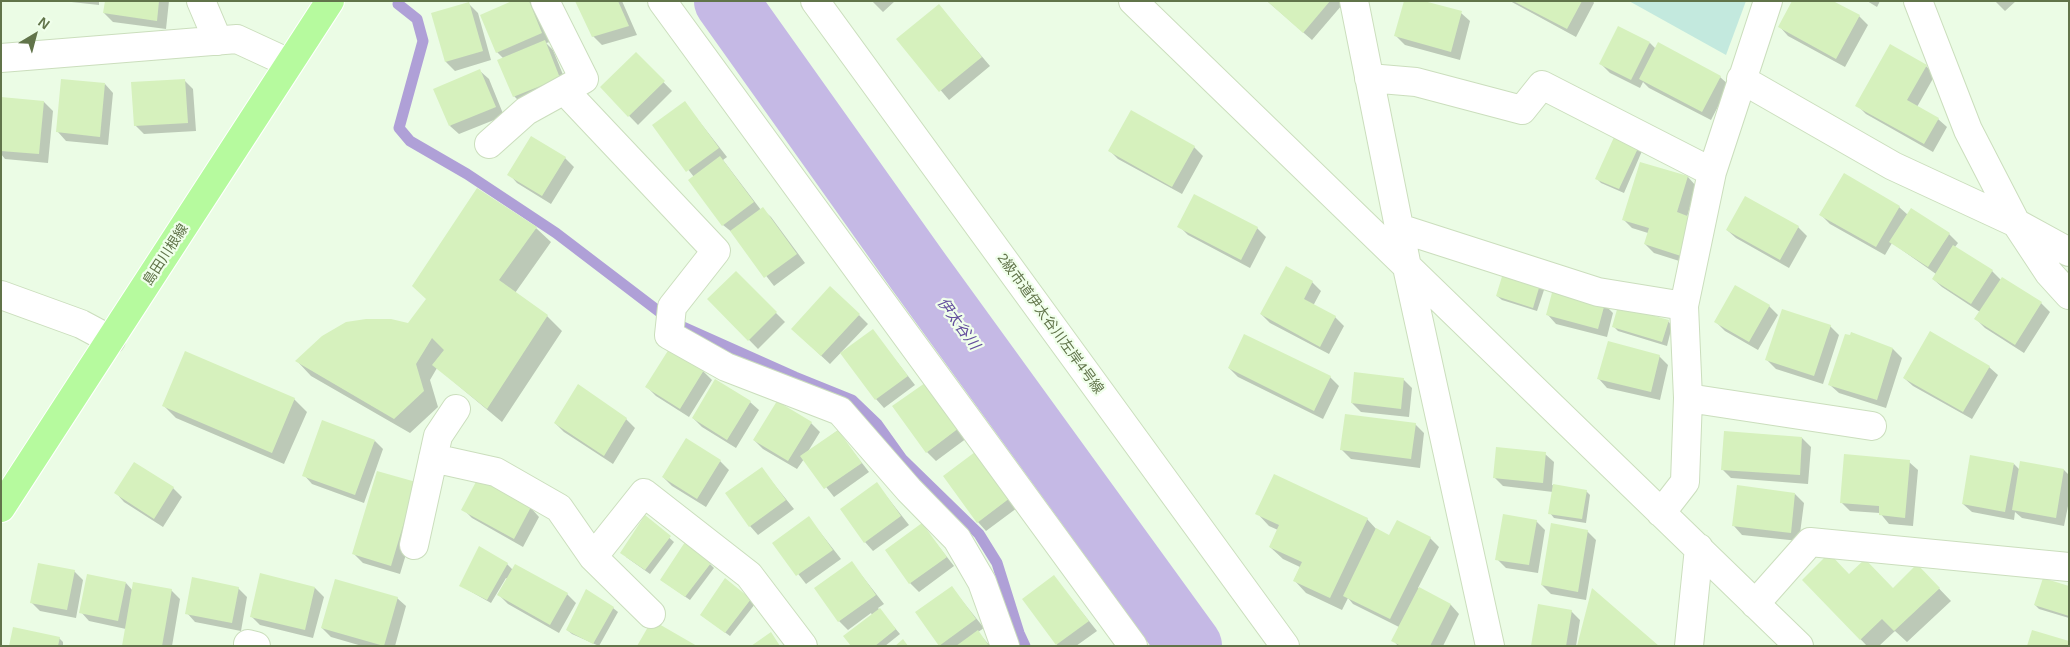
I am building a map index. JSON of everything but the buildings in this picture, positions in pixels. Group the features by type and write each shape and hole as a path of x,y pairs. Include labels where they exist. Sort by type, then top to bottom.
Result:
{"main road":[{"name":"島田川根線","path":"1,508 330,1"}],"street":[{"path":"201,1 218,41"},
{"path":"489,144 526,111 584,79 545,1"},
{"path":"662,1 1133,646"},
{"name":"2級市道伊太谷川左岸4号線","path":"815,1 1285,646"},
{"path":"1133,1 1799,646"},
{"path":"1354,1 1407,267 1490,646"},
{"path":"1661,513 1685,482 1688,398 1684,306 1712,172 1768,1"},
{"path":"1918,1 1968,130 2016,223 2049,273 2069,295"},
{"path":"1,58 237,39 289,63"},
{"path":"1370,78 1416,82 1522,110 1542,86 1712,172"},
{"path":"1741,79 1893,166 2016,223 2069,252"},
{"path":"564,90 716,251 672,307 669,335 726,367 840,411 909,490 957,539 982,582 1005,646"},
{"path":"1399,228 1598,292 1684,306"},
{"path":"1,295 81,324 111,340"},
{"path":"1688,398 1872,426"},
{"path":"414,545 438,436 456,409"},
{"path":"433,458 496,472 558,508 594,557 651,614"},
{"path":"594,557 644,493 749,574 803,646"},
{"path":"1755,604 1810,542 2069,567"},
{"path":"1689,646 1698,548"}],"shaded area":[{"path":"1629,1 1746,1 1726,55"}],"waterway":[{"name":"伊太谷川","path":"726,1 918,271 1190,646"},
{"path":"398,4 417,19 423,41 399,128 410,141 467,174 556,233 674,323 795,377 852,400 877,424 902,459 979,534 997,563 1019,633 1025,646"}]}
